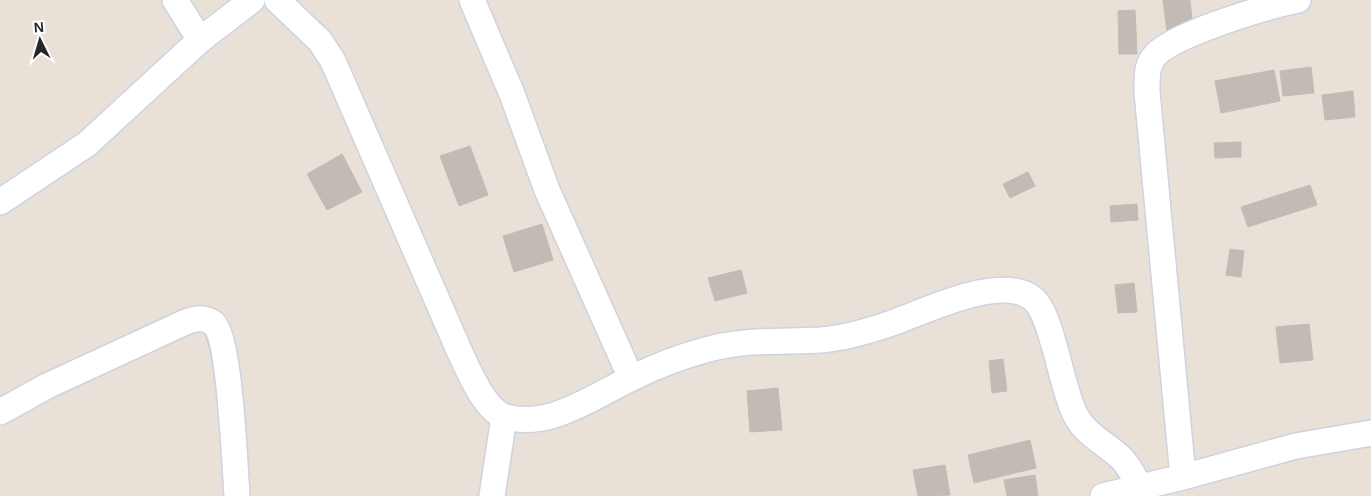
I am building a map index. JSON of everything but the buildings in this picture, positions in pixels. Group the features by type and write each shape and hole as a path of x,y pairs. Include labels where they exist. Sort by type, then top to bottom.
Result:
{"street":[{"path":"175,0 200,40"},
{"path":"0,202 87,144 200,40 252,0"},
{"path":"277,0 320,40 333,61 458,348 479,391 492,407 504,417 524,420 554,414 656,366 710,349 763,340 822,340 854,335 894,322 930,307 1006,289 1031,296 1041,305 1047,318 1053,346 1075,415 1085,429 1123,459 1140,488"},
{"path":"472,0 512,94 547,190 631,378"},
{"path":"1183,477 1147,92 1148,69 1153,57 1167,46 1227,19 1298,0"},
{"path":"0,412 47,386 177,326 194,319 206,319 214,324 219,334 230,394 237,496"},
{"path":"492,496 504,417"},
{"path":"1103,496 1183,477 1296,446 1371,433"}]}
